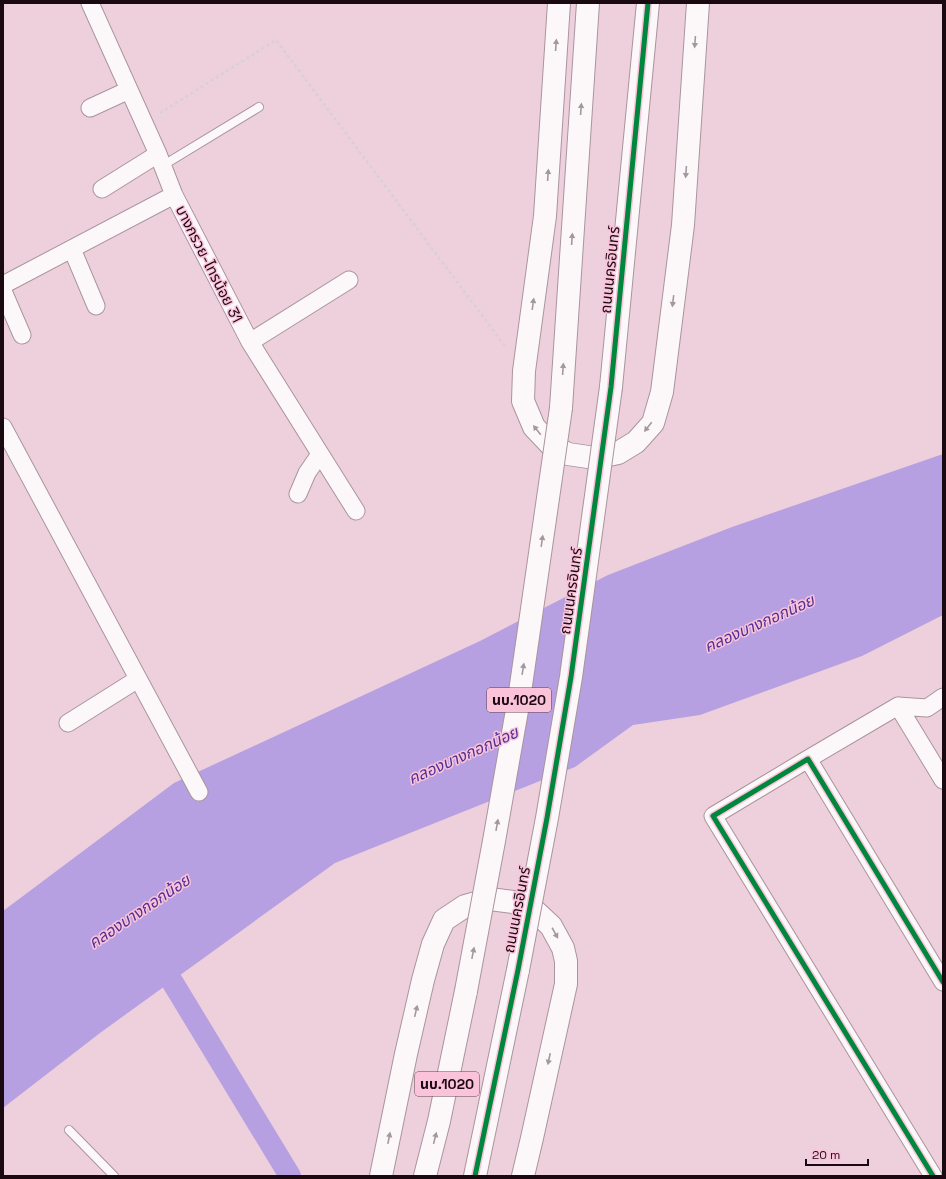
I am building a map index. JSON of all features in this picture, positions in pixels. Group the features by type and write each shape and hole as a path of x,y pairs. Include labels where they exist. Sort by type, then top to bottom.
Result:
{"main road":[{"path":"559,3 545,216 524,371 523,401 534,427 551,445 568,454 595,458 618,453 636,442 652,423 662,392 683,225 698,3"},
{"name":"นบ.1020","path":"425,1176 439,1121 466,991 519,699 561,408 588,3"},
{"name":"ถนนนครอินทร์","path":"475,1176 518,970 547,818 571,677 611,388 648,3"},
{"name":"ถนนนครอินทร์","path":"381,1176 406,1054 433,944 444,920 465,906 490,899 514,902 536,912 551,926 563,948 566,961 566,984 523,1176"}],"street":[{"name":"บางกรวย-ไทรน้อย 31","path":"90,3 144,122 174,195 250,342 356,511"},
{"path":"90,108 129,90"},
{"path":"102,189 160,160"},
{"path":"3,285 174,195"},
{"path":"72,249 96,306"},
{"path":"250,342 348,280"},
{"path":"3,291 22,335"},
{"path":"3,427 199,792"},
{"path":"298,494 307,473 320,454"},
{"path":"68,723 138,679"},
{"path":"933,1176 713,816 898,706 927,708 943,697"},
{"path":"898,706 943,780"},
{"path":"808,760 943,982"}],"lane":[{"path":"160,160 259,107"},
{"path":"69,1130 114,1176"}],"path":[{"path":"144,122 276,40 524,371"}],"water":[{"name":"คลองบางกอกน้อย","path":"943,454 943,615 862,656 700,715 633,725 575,767 335,863 100,1033 3,1108 3,911 174,783 480,641 608,575 732,527"}],"waterway":[{"path":"156,955 290,1176"}],"cycle path":[{"path":"475,1176 518,970 547,818 571,677 611,387 648,3"},
{"path":"933,1176 713,816 808,759 943,982"}]}
